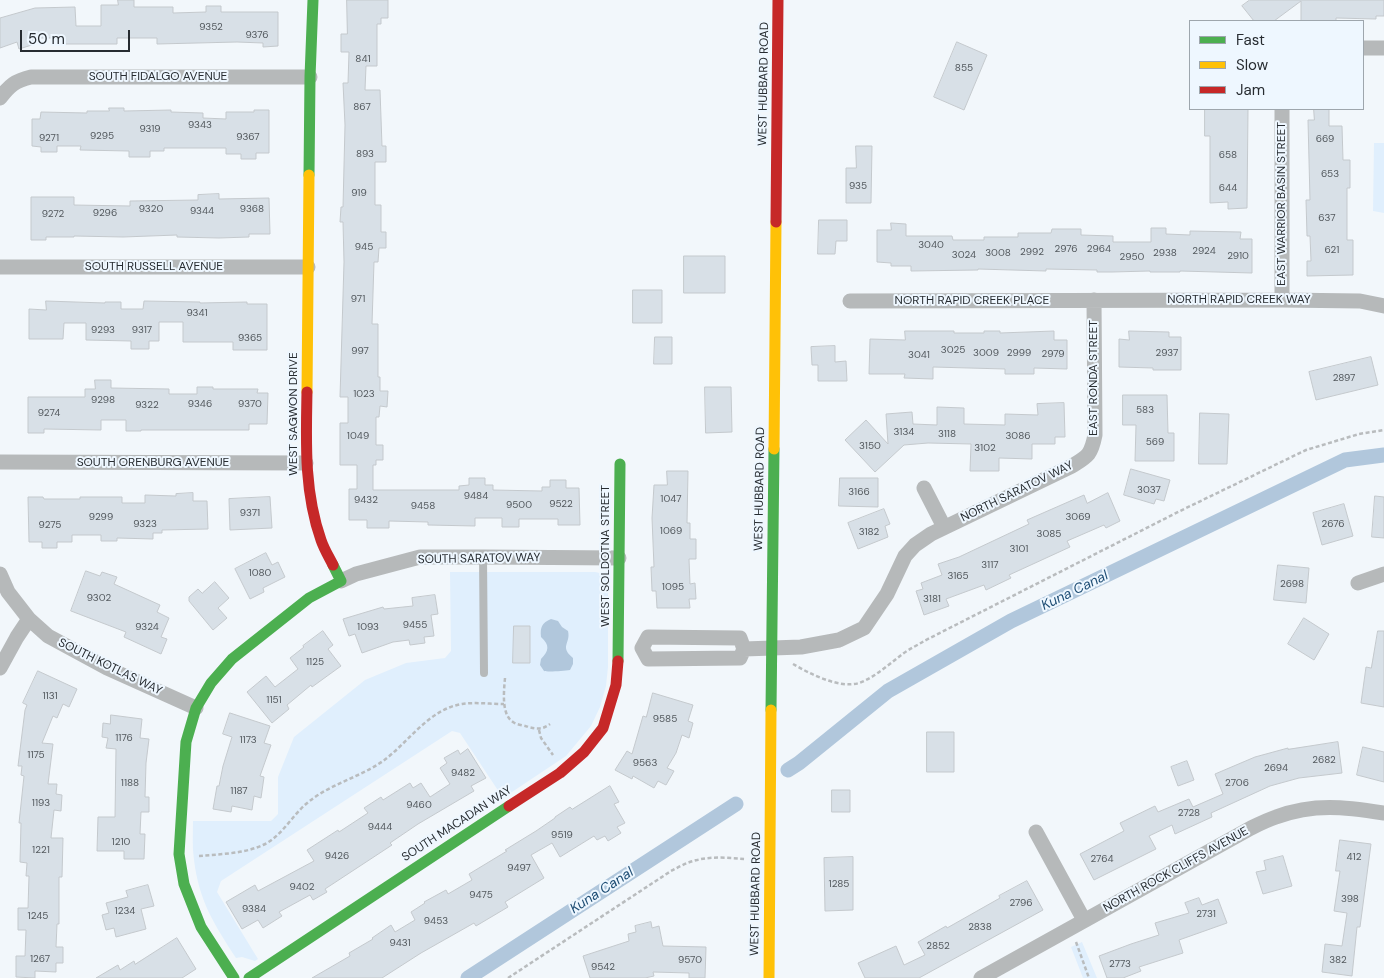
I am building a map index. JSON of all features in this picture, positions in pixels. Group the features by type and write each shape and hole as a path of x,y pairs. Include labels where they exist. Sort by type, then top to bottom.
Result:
{"street":[{"name":"WEST SAGWON DRIVE","path":"312,0 306,463 310,498 321,541 341,581"},
{"name":"WEST HUBBARD ROAD","path":"769,978 778,0"},
{"path":"1364,48 1384,48"},
{"name":"SOUTH FIDALGO AVENUE","path":"4,93 19,80 31,77 310,77"},
{"name":"EAST WARRIOR BASIN STREET","path":"1282,110 1282,300"},
{"name":"SOUTH RUSSELL AVENUE","path":"0,267 308,267"},
{"name":"NORTH RAPID CREEK WAY","path":"1094,300 1360,301 1384,306"},
{"name":"NORTH RAPID CREEK PLACE","path":"850,301 1094,300"},
{"name":"EAST RONDA STREET","path":"1088,455 1095,435 1094,300"},
{"name":"NORTH SARATOV WAY","path":"744,648 801,647 839,640 864,628 887,594 906,556 915,545 944,527 1072,466 1088,455"},
{"name":"SOUTH ORENBURG AVENUE","path":"0,462 306,463"},
{"name":"WEST SOLDOTNA STREET","path":"619,648 620,464"},
{"path":"924,488 944,527"},
{"name":"SOUTH SARATOV WAY","path":"341,581 356,574 420,558 619,558"},
{"name":"SOUTH KOTLAS WAY","path":"0,574 8,592 29,619 48,636 107,668 196,708"},
{"path":"1358,583 1384,574"},
{"path":"234,978 200,927 184,884 179,854 186,742 196,708 212,683 232,659 309,598 341,581"},
{"path":"0,668 16,637 29,619"},
{"path":"648,637 740,638 744,648 740,658 648,659 642,648 648,637"},
{"path":"619,648 642,648"},
{"name":"SOUTH MACADAN WAY","path":"249,978 560,773 584,752 603,728 616,685 619,648"},
{"name":"NORTH ROCK CLIFFS AVENUE","path":"981,978 1251,828 1275,817 1298,810 1323,807 1346,807 1384,813"},
{"path":"1036,832 1084,920"}],"lane":[{"path":"482,557 484,673"}],"path":[{"path":"793,664 826,680 841,684 858,683 924,641 1297,454 1359,434 1384,430"},
{"path":"505,678 504,704 507,716 513,722 539,730 550,724"},
{"path":"199,856 246,851 264,845 278,835 307,803 328,788 382,761 445,709 463,704 504,704"},
{"path":"539,730 541,738 553,755"},
{"path":"508,978 686,863 707,858 745,859"},
{"path":"1076,942 1089,978"}],"shaded area":[{"path":"1374,143 1384,143 1384,213 1373,211"},
{"path":"450,572 595,572 600,573 606,579 608,584 608,667 606,686 600,707 591,726 566,756 503,798 460,733 452,731 221,881 217,892 258,959 255,961 242,957 236,958 214,923 200,888 193,855 193,821 271,821 278,814 278,777 294,737 365,680 406,663 445,658 451,651"},
{"path":"551,619 558,621 568,631 566,648 573,658 570,670 544,671 540,665 547,648 546,643 541,637 541,628"},
{"path":"1082,942 1097,978 1083,978 1071,947"}],"building":[{"path":"118,0 134,0 134,7 173,7 173,13 206,12 206,6 221,6 221,12 278,12 278,46 263,47 263,43 237,42 157,44 157,38 117,38 117,44 60,44 60,38 33,38 35,44 19,49 17,42 0,48 0,18 35,8 75,7 76,26 101,26 101,5 118,5"},
{"path":"347,0 388,0 388,18 381,18 381,24 377,24 377,66 366,66 365,90 380,90 382,146 386,146 386,162 375,162 375,205 381,205 381,232 386,232 386,248 379,248 378,262 374,262 372,324 378,324 378,377 380,377 380,391 388,391 387,407 380,406 379,417 376,417 376,445 383,445 383,460 376,460 376,465 373,465 373,490 459,490 459,486 469,485 469,478 485,478 485,485 493,485 493,490 542,491 542,487 550,487 550,480 566,480 566,488 579,488 580,525 558,525 558,519 519,519 519,527 502,527 502,518 475,518 475,526 428,525 428,522 389,521 389,528 367,528 367,520 349,520 349,489 357,489 357,465 340,465 340,423 348,423 348,397 340,397 344,262 343,222 340,222 341,207 343,207 345,125 343,83 348,83 349,52 341,52 341,34 347,34"},
{"path":"1250,0 1384,0 1384,16 1376,16 1376,19 1336,18 1336,20 1301,20 1301,1 1275,20 1253,20 1242,6"},
{"path":"957,42 987,55 964,110 934,97"},
{"path":"109,108 124,108 124,111 171,110 171,112 203,113 203,118 226,119 226,112 269,110 269,153 256,153 256,159 241,159 241,154 226,154 226,148 164,148 164,151 150,151 150,157 129,157 129,151 80,150 81,146 57,146 57,152 41,152 41,147 32,146 32,119 40,119 41,112 87,113 87,111 109,111"},
{"path":"1205,110 1248,110 1247,208 1228,209 1228,202 1210,203 1210,136 1205,136"},
{"path":"1314,110 1329,110 1329,126 1342,126 1343,160 1350,160 1350,188 1347,188 1347,240 1353,240 1353,275 1307,276 1307,261 1311,261 1310,236 1307,236 1306,200 1310,200 1308,120 1314,120"},
{"path":"856,146 872,146 871,203 846,203 846,168 856,168"},
{"path":"219,194 219,199 269,198 270,234 249,234 249,237 219,238 177,237 177,235 74,236 46,237 46,240 31,240 31,197 74,197 74,205 130,206 130,201 198,200 198,195"},
{"path":"819,220 847,220 847,241 836,241 835,254 818,254"},
{"path":"891,223 906,224 906,236 952,236 953,240 984,240 984,237 1018,237 1018,233 1051,233 1052,229 1081,229 1081,235 1113,236 1113,242 1151,242 1151,228 1166,228 1166,234 1190,235 1190,231 1241,232 1240,239 1252,239 1252,273 1180,271 1097,272 1097,270 1046,269 1046,271 978,269 911,271 911,266 891,266 891,263 877,262 877,230 891,230"},
{"path":"684,256 725,256 725,293 684,293"},
{"path":"633,290 662,290 662,323 633,323"},
{"path":"46,301 121,302 121,309 143,309 144,301 247,302 247,304 267,304 267,350 233,350 233,342 183,342 183,322 159,322 159,341 149,341 149,349 131,349 131,341 86,340 86,323 64,323 63,339 29,339 29,309 46,310"},
{"path":"905,331 984,333 984,331 1000,331 1000,333 1054,331 1054,340 1067,340 1067,369 1034,368 1034,374 1005,374 1005,369 933,367 933,379 904,378 905,374 869,374 870,339 905,340"},
{"path":"1129,331 1169,332 1169,337 1181,337 1181,370 1119,367 1119,339 1129,340"},
{"path":"655,337 672,337 672,364 654,364"},
{"path":"835,346 835,362 846,361 847,381 818,381 818,365 812,365 811,347"},
{"path":"1371,357 1378,385 1316,400 1309,372"},
{"path":"95,380 111,380 111,388 169,389 169,394 197,394 197,387 258,389 257,393 268,393 267,424 249,424 249,430 126,431 126,420 101,420 101,430 44,429 44,433 28,433 28,397 85,397 85,389 95,389"},
{"path":"705,387 731,387 732,432 706,433"},
{"path":"1123,395 1167,395 1168,433 1174,433 1174,461 1135,461 1136,425 1123,425"},
{"path":"1064,403 1065,437 1055,437 1055,444 1032,444 1032,459 999,458 999,471 970,471 971,444 928,443 904,445 875,472 845,440 866,420 888,444 886,414 912,412 913,424 937,425 937,407 964,408 964,424 1005,425 1005,414 1038,415 1037,404"},
{"path":"1200,413 1229,414 1227,464 1199,464"},
{"path":"1131,469 1170,480 1164,501 1156,499 1154,504 1124,495"},
{"path":"667,471 688,471 687,523 690,523 690,539 696,539 696,559 689,559 690,584 695,583 696,599 689,599 690,608 657,608 656,591 652,591 651,567 654,567 652,518 654,485 667,485"},
{"path":"840,478 878,478 878,507 839,506"},
{"path":"193,493 193,501 207,501 208,529 162,530 162,533 153,533 153,539 117,538 117,541 101,541 101,535 72,535 72,542 57,542 57,548 42,548 42,542 29,542 28,497 80,499 80,497 122,497 122,503 145,503 145,495 176,496 176,494"},
{"path":"1108,493 1120,521 1106,528 1104,525 1067,541 1070,547 1009,575 1011,578 986,590 984,585 946,599 949,606 924,615 916,591 923,589 921,583 942,575 938,564 959,557 1029,524 1027,520 1084,495 1087,503"},
{"path":"1375,496 1384,497 1384,538 1372,537"},
{"path":"270,497 272,528 230,530 229,499"},
{"path":"1344,504 1353,536 1322,545 1313,513"},
{"path":"884,509 890,524 885,526 888,537 858,549 848,523"},
{"path":"266,553 272,565 278,562 285,577 263,588 264,592 250,599 235,569"},
{"path":"1278,565 1309,568 1306,603 1274,600"},
{"path":"86,571 100,576 102,572 117,577 114,584 160,605 157,612 169,618 161,637 167,639 161,654 124,637 126,632 71,611"},
{"path":"215,582 229,598 218,608 227,618 213,630 189,601 189,597 198,589 202,593"},
{"path":"435,595 438,614 431,615 434,636 424,637 425,643 410,645 409,640 393,642 362,653 355,634 349,636 343,619 383,607 384,609 413,606 412,598"},
{"path":"1304,618 1329,634 1314,660 1288,644"},
{"path":"514,626 530,626 530,663 513,663"},
{"path":"323,631 333,645 328,649 341,666 312,687 311,685 287,705 289,709 272,723 247,692 266,676 275,687 298,669 290,658"},
{"path":"1378,631 1384,631 1384,707 1361,703 1366,667 1371,668"},
{"path":"38,671 77,689 69,707 63,704 57,718 53,716 42,743 53,744 48,784 57,784 56,794 62,795 61,811 54,810 51,838 63,838 62,877 59,877 59,924 57,924 56,947 63,947 63,963 56,963 56,972 35,971 35,978 16,977 16,956 25,956 26,930 18,930 18,908 28,908 29,876 26,876 27,863 20,862 21,823 19,823 24,776 21,775 22,766 18,766 27,705 23,703"},
{"path":"653,693 693,705 688,721 693,723 689,738 682,735 676,753 667,768 674,771 666,785 658,781 654,788 633,776 632,779 615,770 627,751 632,754 643,716 646,717"},
{"path":"230,713 270,726 264,743 271,745 260,776 264,777 261,798 254,796 252,810 232,806 231,812 213,809 217,786 219,786 232,737 223,734"},
{"path":"111,715 142,719 140,738 149,739 145,797 149,797 149,812 141,812 140,834 145,834 144,859 124,859 124,851 97,851 98,817 115,817 116,749 106,748 108,738 102,737 103,723 110,724"},
{"path":"927,732 954,732 954,772 927,772"},
{"path":"1338,742 1342,773 1299,778 1270,786 1211,813 1212,817 1175,834 1172,825 1149,836 1156,849 1094,880 1080,854 1124,831 1120,823 1155,806 1158,812 1189,799 1193,807 1223,794 1215,774 1255,757 1288,748"},
{"path":"1363,747 1384,752 1384,782 1357,775"},
{"path":"468,749 486,778 471,786 474,791 390,843 392,845 325,889 327,892 313,900 310,895 279,912 282,916 263,928 258,920 242,929 226,902 255,885 258,891 314,861 307,850 368,813 364,808 381,797 383,800 410,783 413,788 421,783 430,797 450,784 440,768 447,763 444,758 458,750 460,754"},
{"path":"1187,761 1194,780 1178,786 1171,767"},
{"path":"610,786 619,802 614,804 625,823 617,827 621,833 608,841 605,836 597,840 594,836 560,857 552,843 531,855 544,878 505,902 508,907 476,926 474,923 382,978 312,978 350,956 349,953 373,939 391,925 395,932 415,920 411,912 424,902 446,890 448,894 472,880 469,874 507,851 505,850 570,807 572,809"},
{"path":"832,790 850,790 850,812 832,812"},
{"path":"1340,840 1371,844 1360,927 1357,927 1352,976 1322,972 1325,944 1342,946 1347,913 1334,911 1340,871 1336,871"},
{"path":"1283,856 1292,886 1263,894 1256,872 1266,870 1264,861"},
{"path":"853,857 853,910 825,911 824,858"},
{"path":"1027,881 1043,910 919,978 865,978 858,963 896,946 904,965 925,955 918,942 946,926 947,928"},
{"path":"148,885 154,906 141,909 146,929 116,937 114,928 106,930 102,915 109,913 106,903 128,897 126,891"},
{"path":"1199,898 1202,905 1218,899 1227,923 1179,940 1183,953 1139,967 1141,971 1123,978 1107,978 1099,956 1159,935 1155,923 1189,913 1185,903"},
{"path":"651,922 652,928 659,926 663,946 706,947 705,978 689,978 689,973 653,972 654,976 645,978 590,978 583,956 629,941 628,934 636,932 635,926"},
{"path":"177,938 196,969 182,978 96,978 118,965 120,970 134,961 135,964"}],"waterway":[{"name":"Kuna Canal","path":"788,770 888,691 1011,621 1345,460 1384,455"},
{"name":"Kuna Canal","path":"468,978 736,804"}],"traffic: fast":[{"path":"309,175 313,0"},
{"path":"771,710 774,449"},
{"path":"618,661 620,464"},
{"path":"234,978 201,927 184,884 179,854 186,742 196,708 211,683 232,659 309,598 341,581 333,565"},
{"path":"249,978 509,806"}],"traffic: slow":[{"path":"307,392 309,175"},
{"path":"774,449 776,222"},
{"path":"769,978 771,710"}],"traffic: jam":[{"path":"776,222 778,0"},
{"path":"307,392 306,429 309,485 315,522 325,550 333,565"},
{"path":"509,806 560,773 584,752 603,728 616,685 618,661"}]}
